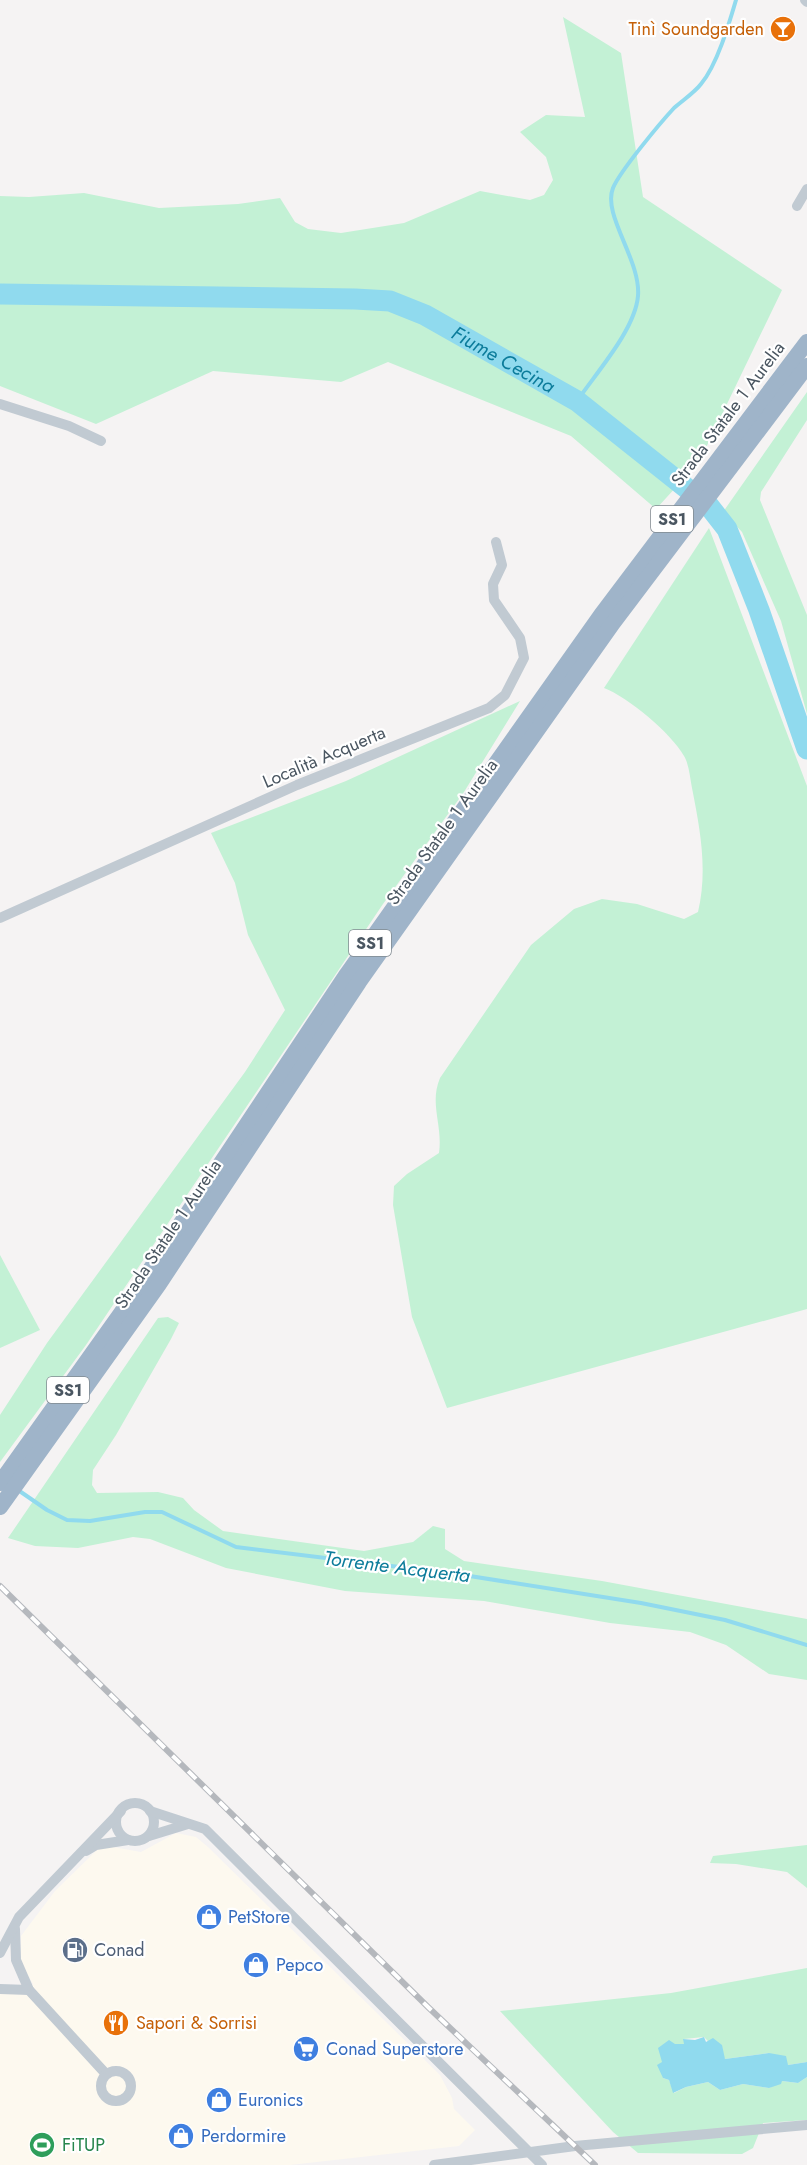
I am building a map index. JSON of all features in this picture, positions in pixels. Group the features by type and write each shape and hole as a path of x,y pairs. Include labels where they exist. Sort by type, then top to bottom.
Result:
{"highway":[{"name":"Strada Statale 1 Aurelia","path":"0,1507 19,1471 128,1317 607,619 750,428 807,342"},
{"name":"Strada Statale 1 Aurelia","path":"750,428 807,366"},
{"name":"Strada Statale 1 Aurelia","path":"0,1483 19,1471"}],"street":[{"path":"797,206 807,189"},
{"path":"0,404 69,426 100,441"},
{"name":"Località Acquerta","path":"0,918 297,785 489,708 505,695 524,658 519,638 494,600 493,584 502,565 496,542"},
{"path":"0,1953 19,1917 128,1805 138,1804 150,1811 205,1830 542,2165"},
{"path":"121,1811 117,1825 120,1834 128,1840"},
{"path":"147,1837 154,1825 150,1811"},
{"path":"75,1857 96,1845 128,1840 138,1841 188,1824"},
{"path":"15,1926 16,1960 29,1990 106,2074"},
{"path":"0,1989 29,1990"},
{"path":"434,2165 575,2146 807,2125"}],"shaded area":[{"path":"176,1833 196,1837 208,1847 440,2075 452,2098 454,2109 475,2130 459,2146 290,2165 0,2165 0,1993 22,1993 33,1984 21,1963 21,1936 55,1891 99,1848 108,1846 141,1852"}],"green space":[{"path":"563,17 621,53 643,197 782,290 699,462 656,509 571,436 388,362 341,382 213,371 96,424 0,386 0,196 29,197 84,193 159,208 238,204 280,198 295,222 308,229 341,233 404,223 480,191 530,200 544,195 553,180 546,157 520,132 546,115 585,117"},
{"path":"807,392 807,420 761,492 760,500 807,615 807,714 781,621 742,532 723,512"},
{"path":"709,528 807,786 807,1309 447,1408 412,1317 393,1205 394,1186 407,1174 439,1153 436,1097 440,1078 531,945 574,909 602,899 637,904 684,919 698,912 702,881 702,850 686,759 669,737 648,717 625,699 604,688"},
{"path":"520,701 464,792 383,904 86,1345 0,1462 0,1415 47,1343 245,1072 285,1010 248,935 235,883 211,833 346,781"},
{"path":"0,1255 40,1330 0,1348"},
{"path":"168,1317 179,1323 116,1435 93,1470 92,1485 97,1493 158,1492 183,1498 194,1510 223,1531 364,1551 413,1542 433,1526 445,1529 445,1549 464,1561 602,1581 807,1619 807,1680 769,1674 726,1645 690,1632 610,1623 484,1601 345,1591 226,1568 150,1539 133,1537 78,1548 35,1546 8,1538 158,1318"},
{"path":"807,1845 807,1888 787,1872 736,1864 710,1863 713,1856"},
{"path":"807,1968 807,2062 788,2065 769,2053 725,2059 704,2037 684,2039 685,2044 675,2044 662,2062 663,2078 669,2080 674,2093 686,2087 708,2082 720,2090 743,2084 769,2088 782,2081 798,2083 807,2077 807,2120 763,2123 753,2148 742,2154 638,2153 613,2132 500,2011 671,1993"}],"water":[{"path":"704,2037 706,2042 713,2038 722,2045 725,2059 769,2053 786,2056 788,2065 807,2062 807,2077 798,2083 782,2081 781,2084 769,2088 743,2084 720,2090 708,2082 686,2087 673,2093 669,2080 663,2078 657,2065 662,2062 658,2048 669,2040 675,2044 684,2044 683,2039 695,2040"}],"waterway":[{"path":"577,401 622,337 630,323 638,296 634,268 613,211 611,199 613,188 632,159 660,124 707,76 722,44 736,0"},
{"name":"Fiume Cecina","path":"0,294 355,299 390,301 425,315 577,401 709,506 727,529 759,610 807,749"},
{"name":"Torrente Acquerta","path":"18,1490 47,1510 67,1520 90,1521 145,1512 162,1512 236,1547 457,1574 641,1603 725,1620 807,1645"}],"railway":[{"path":"0,1586 429,2008 595,2165"}],"place":[{"name":"Tinì Soundgarden","path":"783,29"},
{"name":"PetStore","path":"209,1917"},
{"name":"Conad","path":"75,1950"},
{"name":"Pepco","path":"256,1965"},
{"name":"Sapori & Sorrisi","path":"116,2023"},
{"name":"Conad Superstore","path":"306,2049"},
{"name":"Euronics","path":"219,2100"},
{"name":"Perdormire","path":"181,2136"},
{"name":"FiTUP","path":"42,2145"}]}
